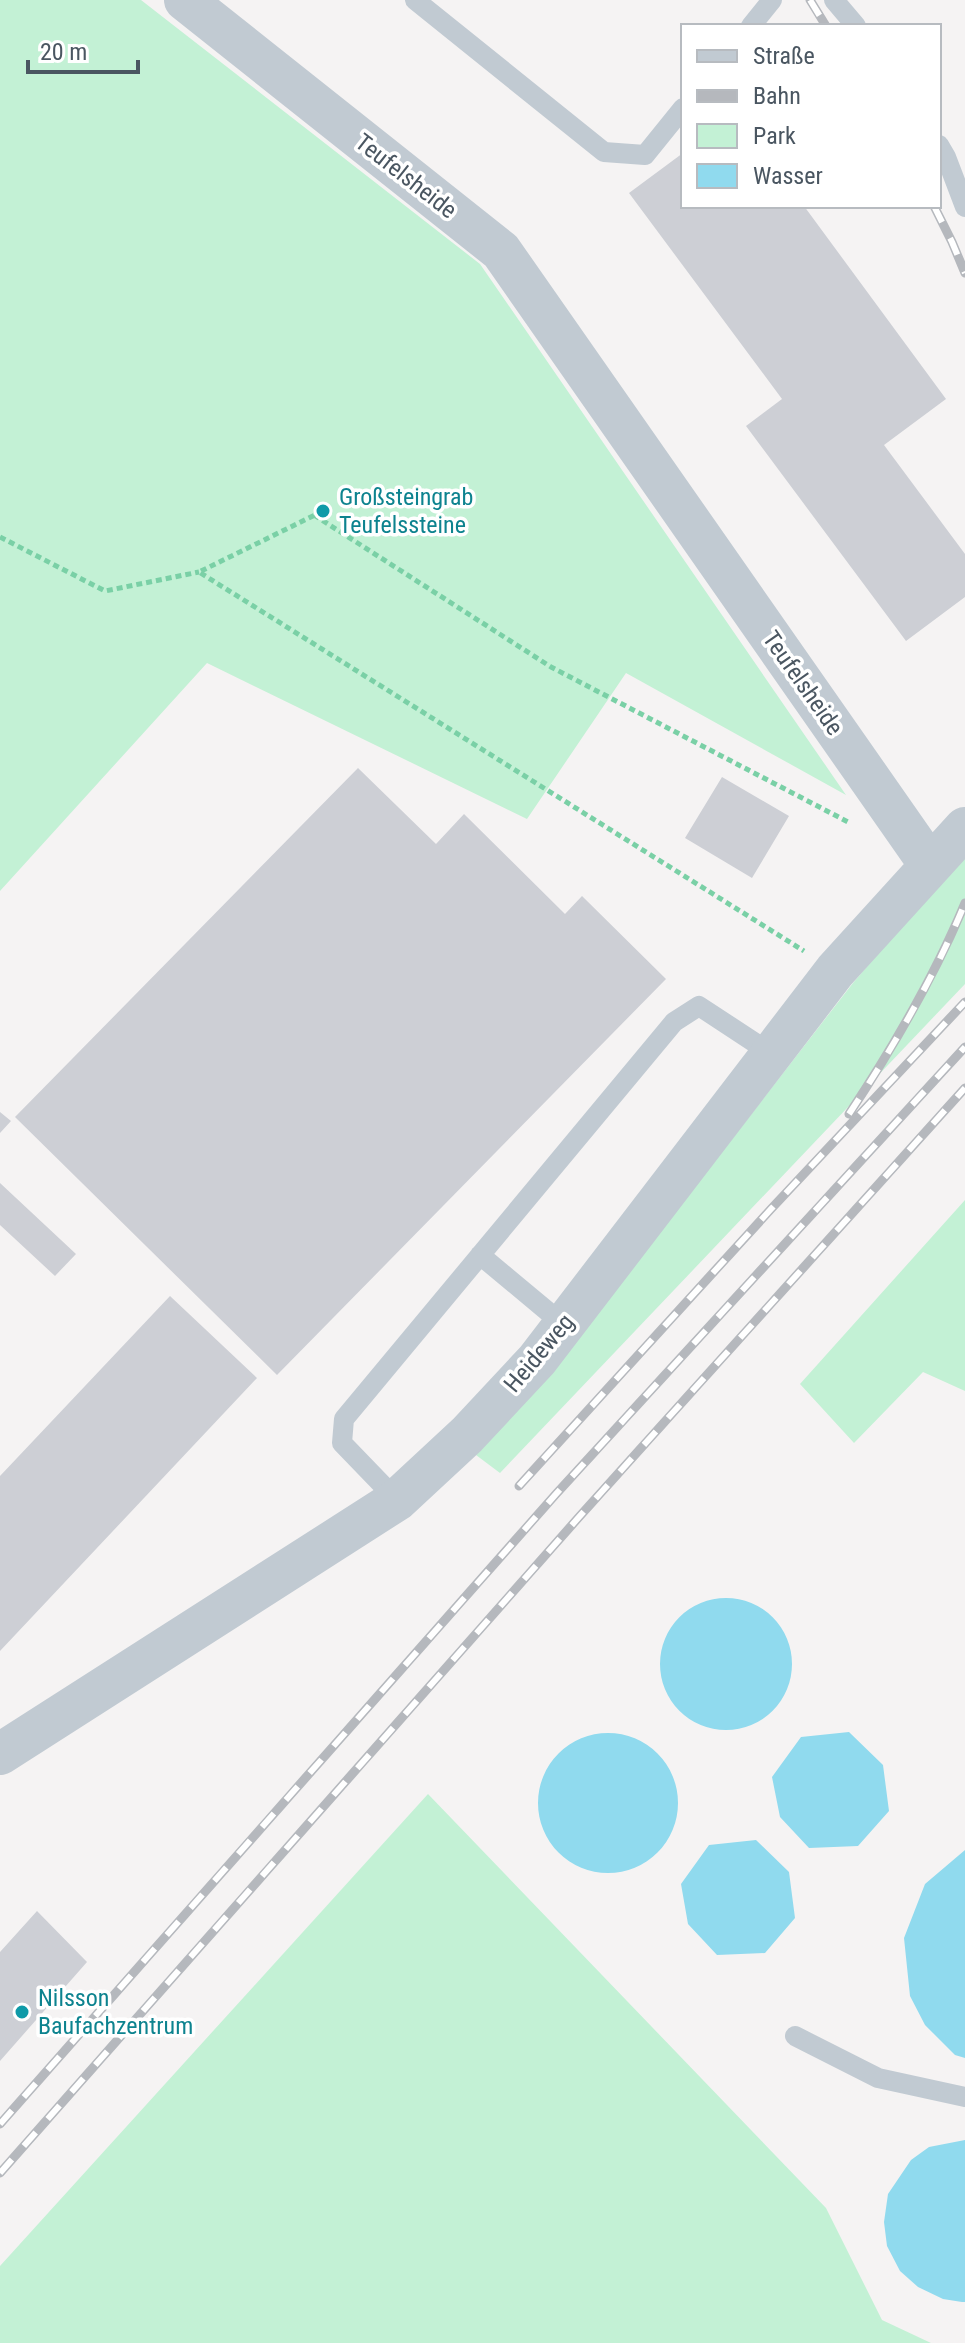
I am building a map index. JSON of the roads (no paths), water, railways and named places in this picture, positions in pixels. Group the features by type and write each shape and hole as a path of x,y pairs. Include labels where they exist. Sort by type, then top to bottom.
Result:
{"street":[{"name":"Teufelsheide","path":"185,0 501,251 930,865"},
{"name":"Heideweg","path":"0,1754 397,1500 467,1435 537,1360 835,971 965,828"}],"lane":[{"path":"415,0 604,152 645,155 681,110"},
{"path":"753,24 772,0"},
{"path":"834,0 854,24"},
{"path":"941,148 965,207"},
{"path":"397,1500 342,1443 344,1419 674,1022 699,1006 772,1054"},
{"path":"480,1255 564,1325"},
{"path":"795,2036 878,2078 965,2097"}],"water":[{"path":"726,1598 751,1603 773,1617 787,1639 792,1664 787,1689 773,1711 751,1725 726,1730 701,1725 679,1711 665,1689 660,1664 665,1639 679,1617 701,1603"},
{"path":"849,1732 883,1765 889,1811 858,1846 809,1848 780,1817 772,1777 801,1737"},
{"path":"608,1733 635,1738 657,1754 673,1776 678,1803 673,1830 657,1852 635,1868 608,1873 581,1868 559,1852 543,1830 538,1803 543,1776 559,1754 581,1738"},
{"path":"756,1840 789,1872 795,1918 765,1953 717,1955 688,1924 681,1884 709,1845"},
{"path":"965,1850 965,2058 955,2055 925,2025 910,1996 904,1938 925,1884"},
{"path":"965,2140 965,2302 962,2302 943,2299 918,2287 900,2271 887,2246 884,2222 888,2194 911,2160 929,2147"}],"railway":[{"path":"810,0 825,24"},
{"path":"935,208 965,273"},
{"path":"849,1114 912,1011 965,903"},
{"path":"519,1486 965,1002"},
{"path":"0,2124 556,1494 965,1047"},
{"path":"0,2173 579,1517 965,1088"}],"place":[{"name":"Großsteingrab Teufelssteine","path":"323,511"},
{"name":"Nilsson Baufachzentrum","path":"22,2012"}]}
